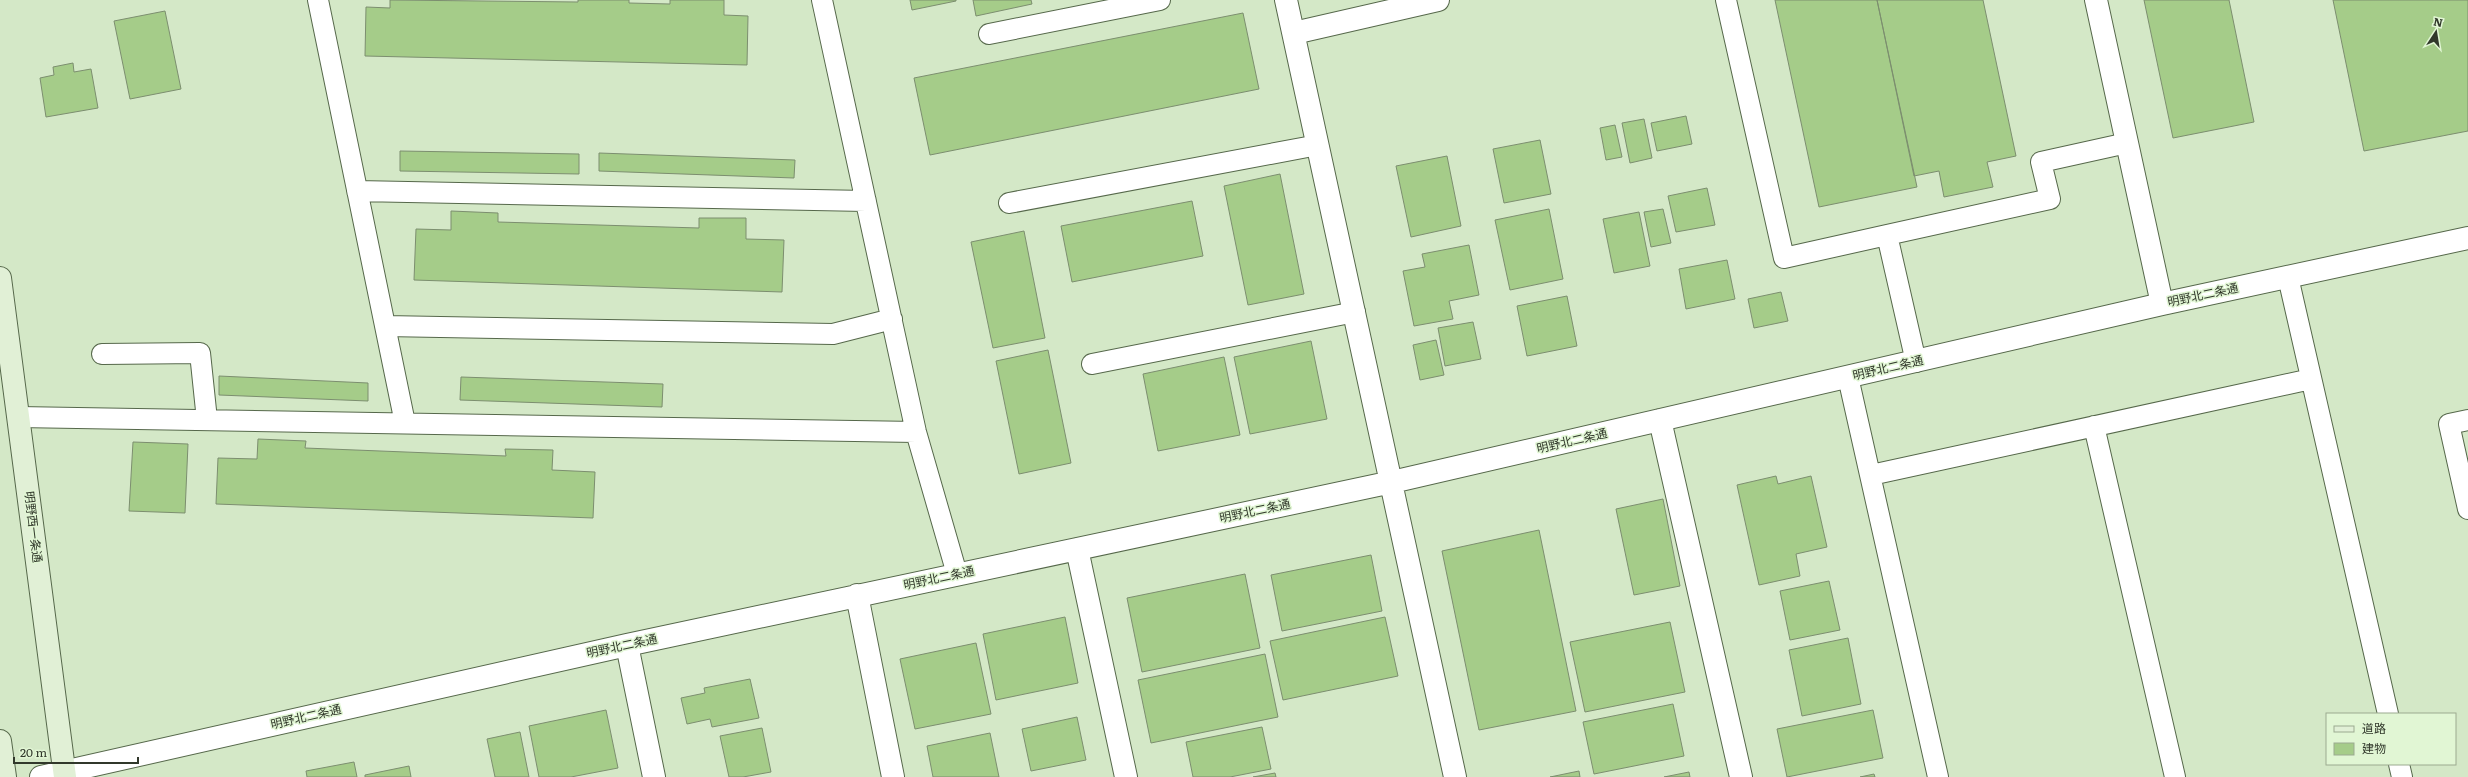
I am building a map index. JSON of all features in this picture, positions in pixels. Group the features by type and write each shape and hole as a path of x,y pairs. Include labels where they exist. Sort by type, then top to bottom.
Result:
{"street":[{"path":"1286,0 1455,777"},
{"path":"1294,33 1438,0"},
{"path":"2096,0 2162,304"},
{"name":"明野北二条通","path":"41,777 65,774 627,645 1392,482 2162,304 2468,238"},
{"name":"明野西一条通","path":"0,278 65,774"},
{"path":"1660,420 1741,777"},
{"path":"1077,549 1126,777"},
{"path":"857,595 893,777"},
{"path":"627,645 654,777"},
{"path":"0,741 5,777"}],"lane":[{"path":"318,0 404,423"},
{"path":"822,0 916,432 957,574"},
{"path":"989,34 1160,0"},
{"path":"1726,0 1784,258 2050,199 2041,162 2127,143"},
{"path":"1009,203 1318,145"},
{"path":"357,191 866,201"},
{"path":"1887,235 1916,362"},
{"path":"2288,277 2388,713"},
{"path":"1092,364 1355,312"},
{"path":"385,326 833,334 892,319"},
{"path":"102,354 200,353 207,420"},
{"path":"1848,377 1938,777"},
{"path":"1870,475 2311,379"},
{"path":"18,417 916,432"},
{"path":"2468,420 2449,424 2468,508"},
{"path":"2094,426 2175,777"},
{"path":"2399,765 2402,777"}],"building":[{"path":"390,0 578,2 578,0 629,0 629,3 670,4 670,0 724,0 724,15 748,16 747,65 365,56 366,7 390,8"},
{"path":"910,0 956,0 956,1 912,10"},
{"path":"973,0 1031,0 1032,4 976,16"},
{"path":"1775,0 1877,0 1917,187 1819,207"},
{"path":"1877,0 1983,0 2016,156 1987,162 1993,187 1944,197 1939,171 1914,176"},
{"path":"2144,0 2229,0 2254,122 2173,138"},
{"path":"2333,0 2468,0 2468,131 2364,151"},
{"path":"165,11 181,89 130,99 114,21"},
{"path":"1243,13 1259,89 930,155 914,78"},
{"path":"73,63 74,72 91,69 98,108 46,117 40,78 54,75 53,67"},
{"path":"1686,116 1692,144 1657,151 1651,123"},
{"path":"1644,119 1652,158 1630,163 1622,123"},
{"path":"1615,125 1622,157 1606,160 1600,128"},
{"path":"1540,140 1551,194 1504,203 1493,149"},
{"path":"400,151 579,154 579,174 400,171"},
{"path":"599,153 795,160 794,178 599,171"},
{"path":"1447,156 1461,226 1411,237 1396,166"},
{"path":"1280,174 1304,294 1248,305 1224,186"},
{"path":"1707,188 1715,225 1676,232 1668,196"},
{"path":"1192,201 1203,256 1072,282 1061,226"},
{"path":"1549,209 1563,279 1510,290 1495,220"},
{"path":"1663,209 1671,243 1651,247 1644,212"},
{"path":"451,211 498,213 498,222 699,228 699,218 746,218 746,239 784,240 782,292 414,280 416,229 451,230"},
{"path":"1639,212 1650,266 1614,273 1603,219"},
{"path":"1024,231 1045,338 993,348 971,242"},
{"path":"1469,245 1479,295 1449,301 1453,319 1414,326 1403,271 1425,267 1422,254"},
{"path":"1727,260 1735,299 1686,309 1679,269"},
{"path":"1781,292 1788,321 1754,328 1748,299"},
{"path":"1567,296 1577,346 1527,356 1517,306"},
{"path":"1473,322 1481,359 1445,366 1438,328"},
{"path":"1436,340 1444,375 1420,380 1413,345"},
{"path":"1311,341 1327,419 1250,434 1234,357"},
{"path":"1048,350 1071,463 1019,474 996,361"},
{"path":"1224,357 1240,435 1158,451 1143,374"},
{"path":"219,376 368,383 368,401 219,395"},
{"path":"461,377 663,384 662,407 460,400"},
{"path":"258,439 306,441 305,448 506,456 505,449 553,450 552,470 595,472 593,518 216,504 218,458 257,459"},
{"path":"133,442 188,444 185,513 129,511"},
{"path":"1776,476 1778,484 1811,476 1827,547 1796,554 1800,576 1759,585 1737,485"},
{"path":"1663,499 1680,586 1634,595 1616,509"},
{"path":"1539,530 1576,711 1479,730 1442,551"},
{"path":"1371,555 1382,611 1282,631 1271,575"},
{"path":"1245,574 1260,648 1142,672 1127,598"},
{"path":"1829,581 1840,630 1790,640 1780,591"},
{"path":"1065,617 1078,683 996,700 983,634"},
{"path":"1385,617 1398,676 1283,700 1270,641"},
{"path":"1670,622 1685,692 1585,712 1570,642"},
{"path":"1848,638 1861,704 1802,716 1789,650"},
{"path":"976,643 991,714 915,729 900,659"},
{"path":"1265,654 1278,717 1151,743 1138,680"},
{"path":"750,679 759,718 712,727 710,719 687,724 681,698 705,693 704,688"},
{"path":"1673,704 1684,756 1594,774 1583,722"},
{"path":"606,710 618,768 571,777 539,777 529,726"},
{"path":"1873,710 1883,758 1787,777 1777,729"},
{"path":"1077,717 1086,760 1031,771 1022,729"},
{"path":"1262,727 1271,769 1230,777 1193,777 1186,742"},
{"path":"762,728 771,772 743,777 729,777 720,736"},
{"path":"520,732 529,777 495,777 487,739"},
{"path":"990,733 999,777 933,777 927,746"},
{"path":"354,762 357,777 307,777 306,771"},
{"path":"409,766 411,777 365,777 365,775"},
{"path":"1579,771 1580,777 1550,777"},
{"path":"1689,772 1690,777 1664,777"},
{"path":"1275,773 1276,777 1253,777"},
{"path":"1874,774 1875,777 1860,777"}]}
